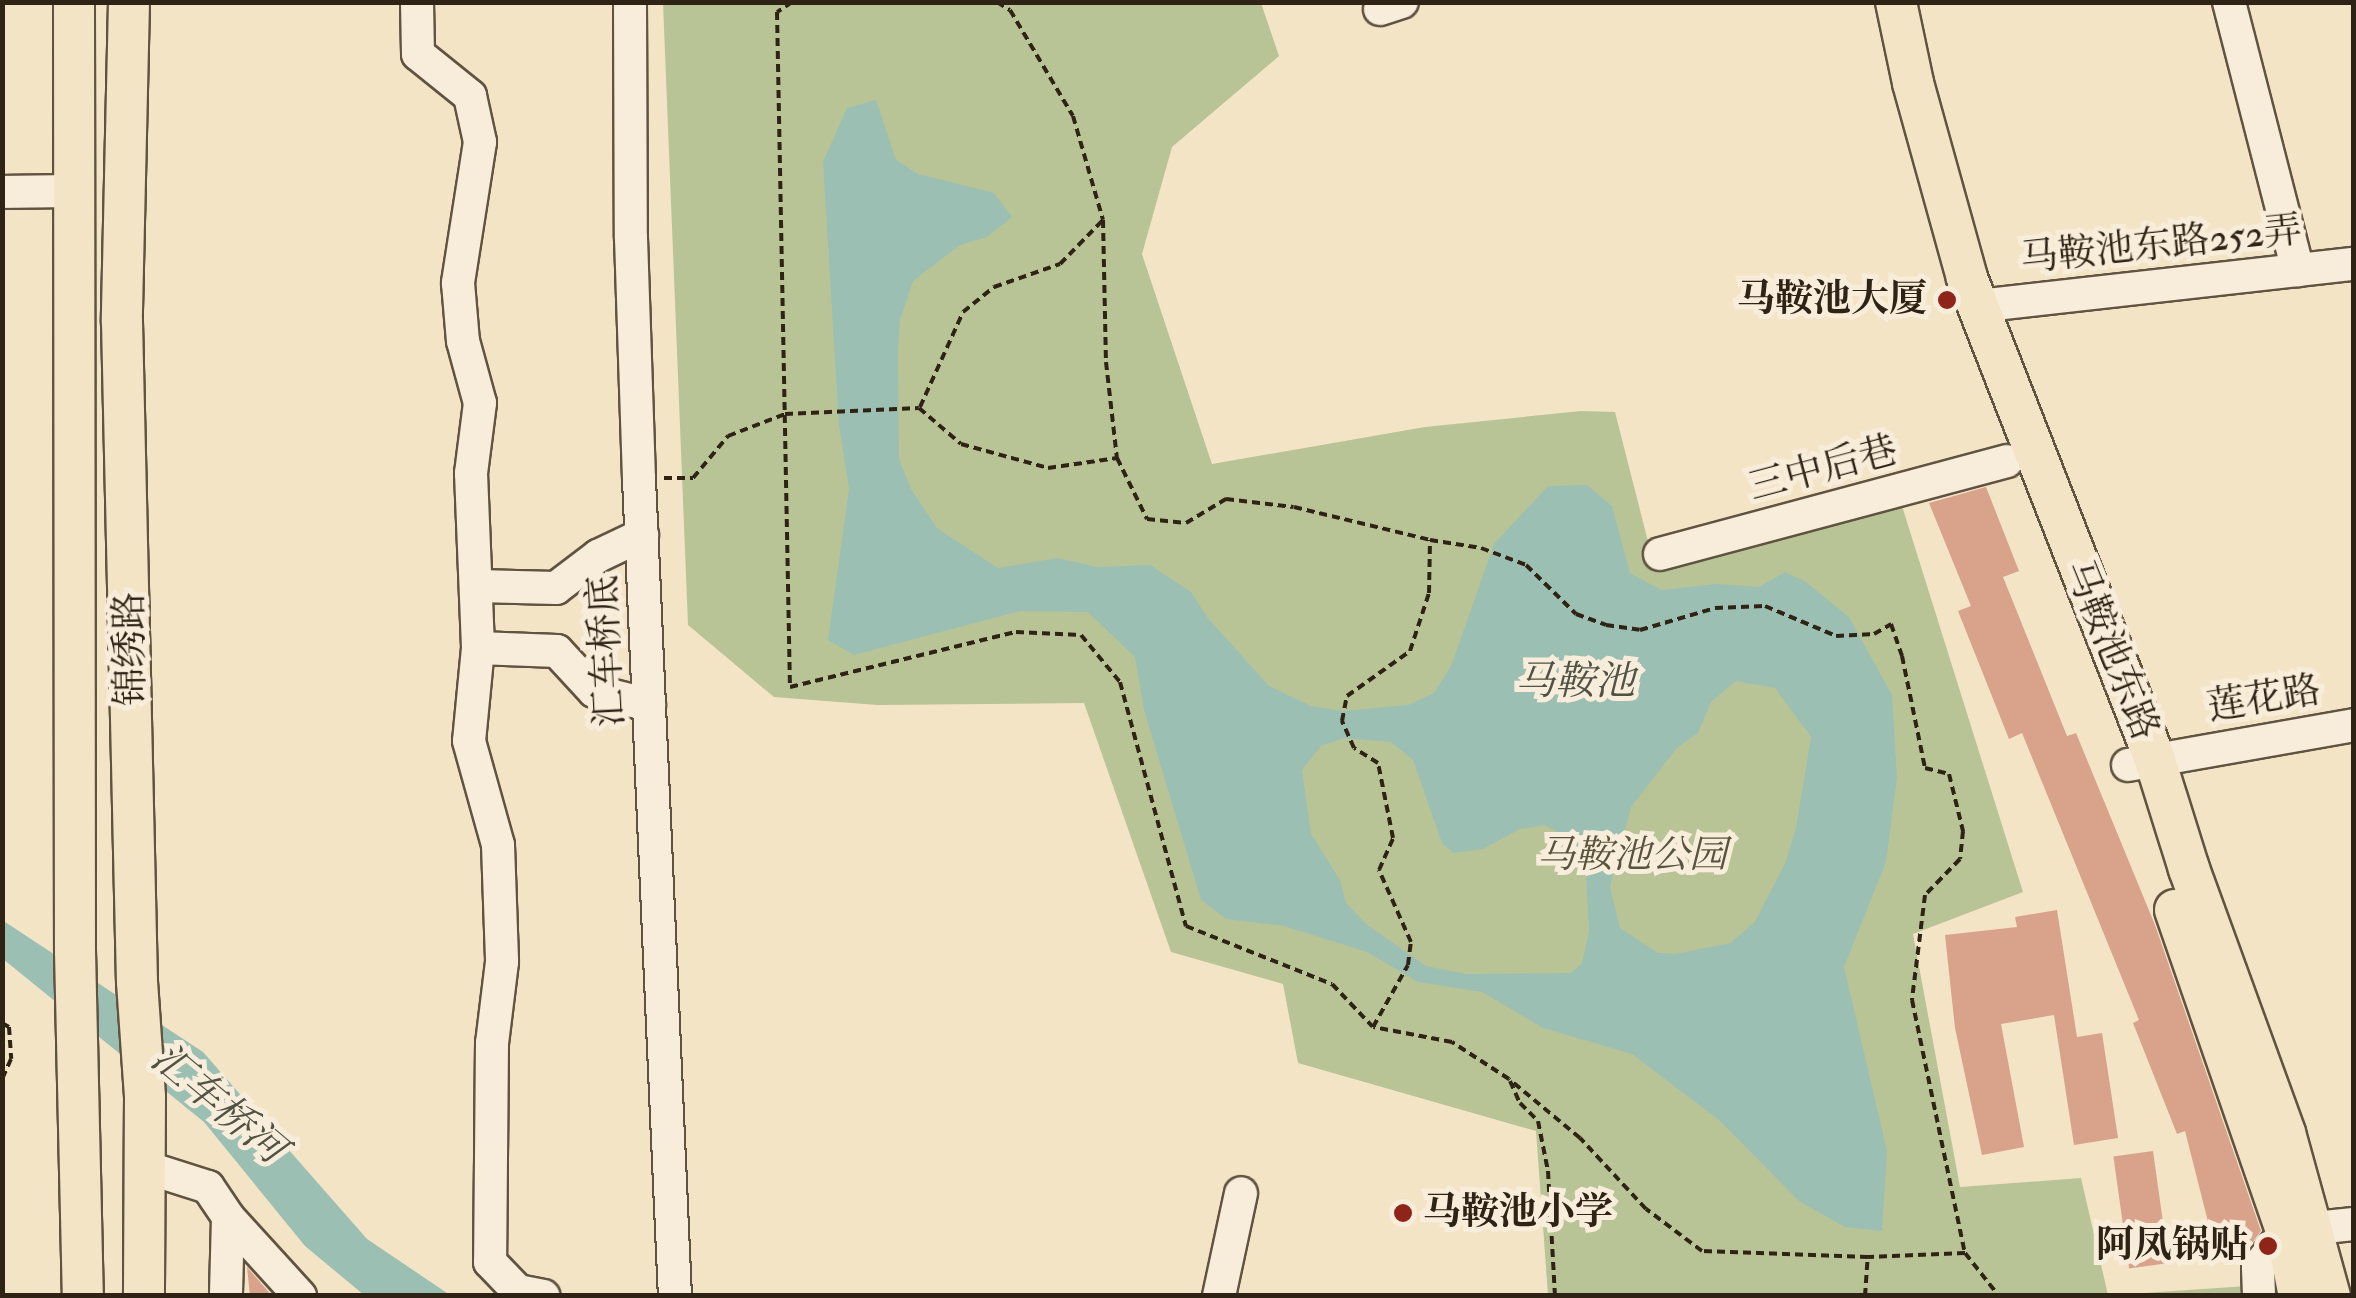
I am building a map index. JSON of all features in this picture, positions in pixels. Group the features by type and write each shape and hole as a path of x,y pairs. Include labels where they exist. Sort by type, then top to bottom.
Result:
{"main road":[{"name":"锦绣路","path":"74,2 76,951 82,1293"},
{"name":"锦绣路","path":"130,2 122,322 138,982 145,1097 144,1296"},
{"name":"马鞍池东路","path":"1870,2 1887,86 1947,300 2007,461 2141,761"},
{"name":"马鞍池东路","path":"1896,2 1913,83 1978,306 2141,761 2318,1228 2330,1296"},
{"name":"马鞍池东路","path":"2299,1296 2318,1228"}],"street":[{"path":"417,2 418,54 470,96 480,142 458,282 463,341 480,402 471,473 478,648 469,741 498,845 502,962 492,1060 490,1262 518,1291 544,1296"},
{"name":"汇车桥底","path":"630,2 631,238 639,479 675,1296"},
{"path":"2228,2 2298,270"},
{"path":"2,192 74,190"},
{"name":"马鞍池东路252弄","path":"1978,306 2354,264"},
{"name":"三中后巷","path":"1660,554 2007,461"},
{"path":"478,586 556,588 598,556 642,534"},
{"path":"478,648 557,650 594,690 649,705"},
{"name":"莲花路","path":"2141,761 2354,725"},
{"path":"145,1167 208,1187 228,1217 300,1296"},
{"path":"1218,1296 1241,1193"},
{"path":"226,1296 228,1217"},
{"path":"2259,1296 2258,1266 2318,1228"}],"path":[{"path":"792,2 778,12 790,686 1016,632 1081,634 1120,682 1186,926 1332,984 1373,1027 1452,1042 1509,1079 1580,1138 1646,1210 1702,1251 1868,1256 1965,1253"},
{"path":"997,2 1010,10 1073,116 1102,220 1106,362 1117,458 1146,519 1186,523 1226,499 1294,506 1430,540 1481,548 1526,565 1576,614 1606,625 1640,630 1715,608 1766,606 1836,636 1874,634 1891,624 1902,656 1925,768 1949,774 1963,831 1960,859 1925,895 1912,1000 1965,1253 2000,1296"},
{"path":"919,408 964,312 994,287 1060,264 1102,220"},
{"path":"639,479 693,478 728,436 785,414 919,408 961,444 1048,468 1117,458"},
{"path":"1373,1027 1408,965 1411,942 1379,870 1393,838 1378,764 1354,748 1342,721 1347,696 1410,651 1428,594 1430,540"},
{"path":"2,1023 10,1026 11,1059 2,1080"},
{"path":"1509,1079 1520,1104 1538,1121 1545,1154 1555,1296"},
{"path":"1865,1296 1868,1256"}],"green space":[{"name":"马鞍池公园","path":"663,3 1261,3 1279,56 1172,147 1142,254 1212,464 1425,427 1581,411 1615,412 1654,565 1902,506 2023,892 1913,934 1960,1187 2081,1178 2108,1295 1548,1295 1536,1131 1298,1063 1283,984 1171,952 1084,703 877,705 774,697 688,625"},
{"path":"2247,1286 2247,1295 2114,1295"}],"water":[{"name":"马鞍池","path":"876,100 896,160 918,174 994,193 1012,217 987,237 960,245 913,281 900,320 898,352 899,459 911,489 937,528 998,568 1057,558 1097,567 1150,565 1191,592 1207,617 1269,686 1311,706 1343,711 1408,705 1434,693 1451,666 1494,544 1548,486 1587,485 1612,506 1630,573 1661,590 1716,584 1759,587 1785,572 1806,582 1849,617 1892,695 1897,778 1886,862 1844,967 1887,1151 1882,1231 1845,1227 1800,1202 1719,1120 1632,1054 1543,1028 1482,992 1418,982 1367,952 1284,926 1226,919 1201,900 1144,710 1135,657 1088,612 1020,611 854,655 828,640 849,489 839,426 823,162 847,108","holes":["1736,681 1775,688 1811,737 1796,828 1786,861 1755,922 1730,943 1675,954 1658,953 1620,928 1610,886 1631,807 1677,748 1698,733 1711,702","1344,738 1391,742 1413,760 1442,843 1453,853 1483,849 1520,829 1545,825 1566,837 1586,873 1589,932 1582,963 1571,973 1466,974 1426,966 1366,924 1346,903 1340,880 1311,834 1302,770 1321,746"]},
{"name":"汇车桥河","path":"2,920 203,1052 367,1239 450,1295 364,1295 305,1246 204,1122 3,959"}],"building":[{"path":"1986,487 2019,571 2003,577 2067,736 2076,733 2155,925 2261,1231 2251,1244 2216,1253 2185,1131 2177,1134 2133,1023 2139,1020 2022,733 2009,739 1958,611 1971,606 1929,503"},
{"path":"2057,910 2077,1037 2102,1033 2118,1138 2074,1145 2054,1015 2001,1024 2024,1147 1982,1155 1955,1028 1945,935 2017,927 2015,917"},
{"path":"2153,1151 2169,1263 2129,1268 2113,1157"},
{"path":"247,1267 272,1296 250,1296"}],"place":[{"name":"马鞍池大厦","path":"1947,300"},
{"name":"马鞍池小学","path":"1403,1213"},
{"name":"阿凤锅贴","path":"2268,1246"}]}
